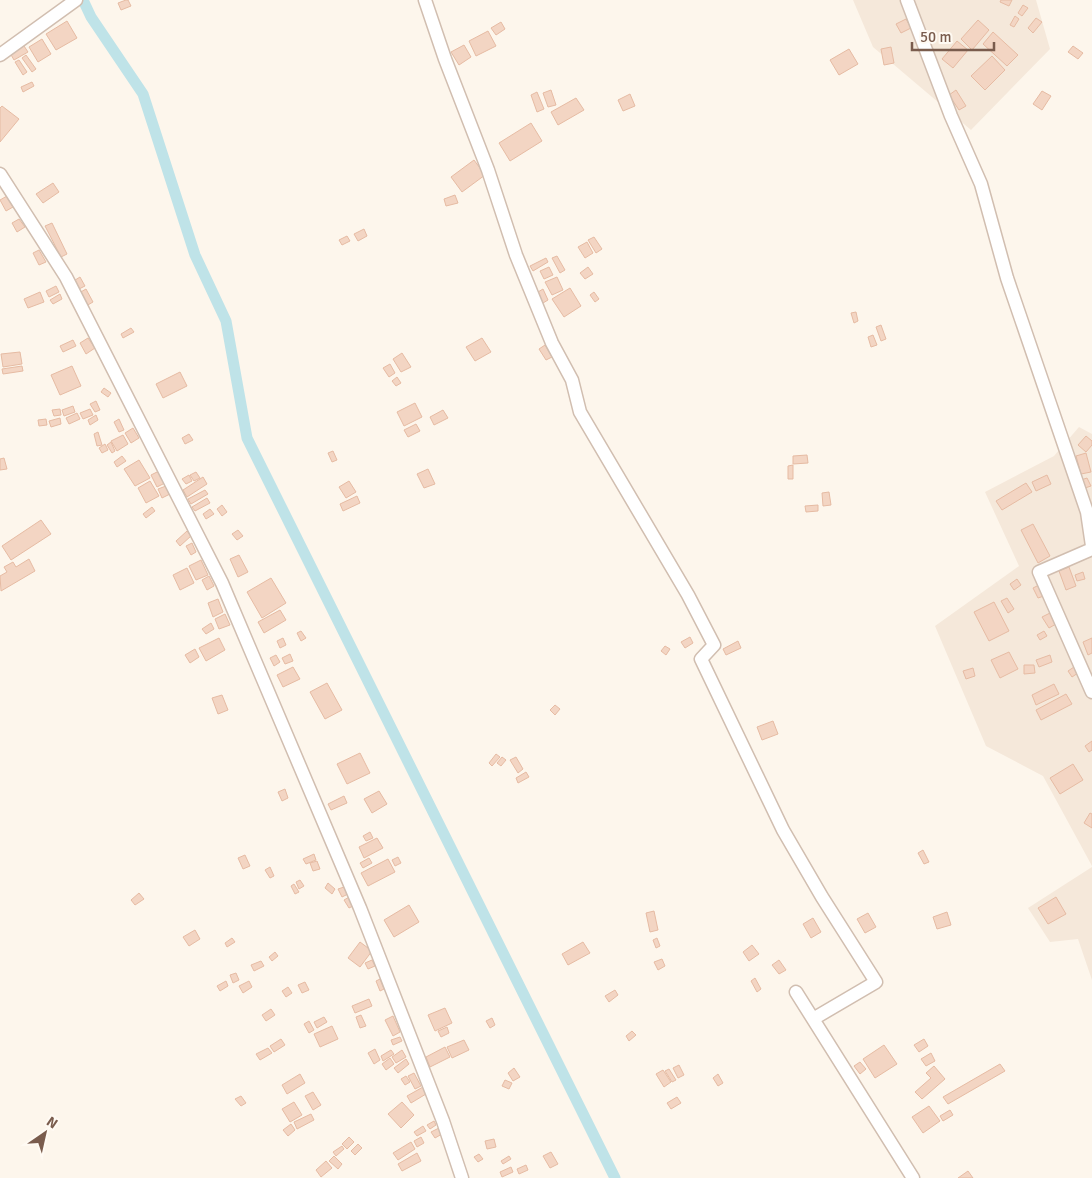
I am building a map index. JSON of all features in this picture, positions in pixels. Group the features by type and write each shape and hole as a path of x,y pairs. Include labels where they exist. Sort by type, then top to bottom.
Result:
{"street":[{"path":"0,56 76,0"},
{"path":"425,0 445,59 488,170 516,255 552,343 572,380 580,412 688,595 714,645 701,660 783,830 822,897 876,982 813,1019"},
{"path":"908,0 951,116 982,184 1007,278 1087,512 1092,548 1039,572 1092,692"},
{"path":"0,174 66,277 222,584 360,908 443,1121 462,1178"},
{"path":"796,992 913,1178"}],"shaded area":[{"path":"853,0 1036,0 1050,49 971,130 873,47"},
{"path":"1079,427 1092,434 1092,866 1043,776 986,746 935,626 1019,566 985,492 1054,456"},
{"path":"1092,867 1092,980 1078,939 1050,942 1028,908"}],"building":[{"path":"128,0 131,6 121,10 118,3"},
{"path":"1001,0 1012,0 1009,6 1000,2"},
{"path":"1023,5 1028,8 1022,16 1018,13"},
{"path":"1015,16 1019,19 1014,27 1010,25"},
{"path":"1036,18 1042,22 1033,33 1028,28"},
{"path":"906,19 911,28 901,33 896,24"},
{"path":"978,20 989,30 972,50 961,39"},
{"path":"67,21 77,38 56,50 46,34"},
{"path":"501,22 505,29 496,35 491,28"},
{"path":"488,31 496,46 476,56 469,41"},
{"path":"993,32 1018,55 1007,66 983,44"},
{"path":"42,39 51,54 38,62 29,47"},
{"path":"957,41 968,50 953,68 942,59"},
{"path":"464,45 471,57 459,65 451,52"},
{"path":"24,46 28,52 14,60 10,53"},
{"path":"1073,46 1083,53 1078,59 1068,52"},
{"path":"891,47 894,63 884,65 881,49"},
{"path":"849,49 858,64 839,75 830,60"},
{"path":"26,55 36,69 32,72 22,58"},
{"path":"992,56 1005,70 985,90 971,76"},
{"path":"19,60 27,72 23,75 15,62"},
{"path":"32,82 34,86 23,92 21,87"},
{"path":"551,90 556,105 548,107 543,93"},
{"path":"956,90 966,106 959,110 949,95"},
{"path":"1042,91 1051,96 1042,110 1033,104"},
{"path":"537,92 544,109 537,112 531,95"},
{"path":"630,94 635,106 623,111 618,100"},
{"path":"576,98 584,110 558,125 551,112"},
{"path":"2,106 19,119 0,142 0,108"},
{"path":"531,123 542,141 510,161 499,143"},
{"path":"474,160 485,175 462,192 451,177"},
{"path":"53,183 59,192 43,203 36,194"},
{"path":"455,195 458,203 446,206 444,199"},
{"path":"7,196 13,207 6,211 0,200"},
{"path":"19,219 25,227 17,232 12,223"},
{"path":"52,223 67,254 61,257 45,226"},
{"path":"364,229 367,236 358,241 354,234"},
{"path":"347,236 350,241 342,245 339,240"},
{"path":"594,237 602,249 596,253 588,240"},
{"path":"587,242 593,253 585,258 578,247"},
{"path":"39,250 46,262 39,265 33,253"},
{"path":"557,256 565,270 560,273 552,258"},
{"path":"546,258 548,262 533,271 530,266"},
{"path":"549,267 553,275 544,279 540,271"},
{"path":"588,267 593,274 585,279 580,273"},
{"path":"80,277 85,286 77,290 72,282"},
{"path":"557,277 563,290 552,295 545,282"},
{"path":"56,286 59,292 49,297 46,291"},
{"path":"570,288 581,306 564,317 552,299"},
{"path":"86,289 93,302 86,306 79,293"},
{"path":"543,289 548,300 543,303 538,292"},
{"path":"40,292 44,302 28,308 24,299"},
{"path":"594,292 599,299 595,302 590,295"},
{"path":"60,294 62,299 53,304 50,300"},
{"path":"856,312 858,321 854,323 851,313"},
{"path":"881,325 886,339 881,341 876,327"},
{"path":"131,328 134,332 123,338 121,334"},
{"path":"873,335 877,345 871,347 868,337"},
{"path":"88,338 95,348 86,354 80,343"},
{"path":"482,338 491,352 475,361 466,347"},
{"path":"73,340 76,346 63,352 60,346"},
{"path":"545,345 552,357 546,360 539,349"},
{"path":"20,352 22,364 3,367 1,354"},
{"path":"402,353 411,367 401,372 393,359"},
{"path":"390,364 395,373 389,377 383,368"},
{"path":"22,366 23,371 3,374 2,369"},
{"path":"72,366 81,386 60,395 51,375"},
{"path":"180,372 187,386 163,398 156,384"},
{"path":"397,377 401,383 396,386 392,381"},
{"path":"104,388 111,393 108,397 101,392"},
{"path":"96,401 100,410 95,412 90,404"},
{"path":"415,403 422,417 404,426 397,412"},
{"path":"73,406 75,412 64,416 62,410"},
{"path":"60,409 61,415 54,416 52,410"},
{"path":"90,409 93,415 83,419 80,413"},
{"path":"443,410 448,418 434,425 430,417"},
{"path":"77,413 80,419 69,424 66,418"},
{"path":"96,415 98,420 90,425 88,420"},
{"path":"60,418 61,424 51,427 49,421"},
{"path":"46,419 47,425 39,426 38,420"},
{"path":"119,419 124,430 119,432 114,422"},
{"path":"416,424 420,431 408,437 404,430"},
{"path":"133,428 139,438 131,443 125,433"},
{"path":"98,432 102,445 97,446 94,434"},
{"path":"189,434 193,440 185,444 182,438"},
{"path":"123,435 128,444 117,451 111,441"},
{"path":"1086,436 1092,441 1092,445 1086,452 1078,445"},
{"path":"111,442 115,451 112,453 107,445"},
{"path":"105,444 108,450 102,453 99,448"},
{"path":"333,451 337,460 332,462 328,453"},
{"path":"1086,453 1091,472 1081,474 1076,456"},
{"path":"807,455 808,463 793,464 793,456"},
{"path":"122,456 126,461 117,467 114,462"},
{"path":"4,458 7,469 0,470 0,459"},
{"path":"139,460 150,478 135,486 124,469"},
{"path":"793,465 793,479 788,479 788,466"},
{"path":"428,469 435,484 424,488 417,474"},
{"path":"159,471 165,483 157,487 151,475"},
{"path":"196,472 200,478 194,481 190,475"},
{"path":"189,475 192,481 186,484 182,479"},
{"path":"1047,475 1051,484 1036,491 1032,482"},
{"path":"203,477 207,484 187,497 183,490"},
{"path":"1087,478 1091,486 1085,488 1081,480"},
{"path":"150,481 159,496 146,503 138,488"},
{"path":"349,481 356,492 346,498 339,487"},
{"path":"1026,483 1032,492 1002,510 996,501"},
{"path":"166,486 170,494 162,498 158,489"},
{"path":"205,490 208,494 191,504 188,499"},
{"path":"829,492 831,505 823,506 822,493"},
{"path":"357,496 360,503 343,511 340,504"},
{"path":"207,498 210,503 195,511 192,507"},
{"path":"222,505 227,512 222,516 217,509"},
{"path":"818,505 818,511 806,512 805,506"},
{"path":"152,507 155,511 146,518 143,514"},
{"path":"210,509 214,514 206,519 203,514"},
{"path":"41,520 51,534 11,560 2,546"},
{"path":"1033,524 1050,556 1038,563 1021,530"},
{"path":"238,530 243,536 237,540 232,534"},
{"path":"187,531 191,536 180,546 176,541"},
{"path":"192,543 196,552 191,555 186,546"},
{"path":"239,555 248,572 238,577 230,559"},
{"path":"29,559 35,571 1,591 0,576 7,572 4,567 13,562 16,567"},
{"path":"201,560 208,575 196,580 189,566"},
{"path":"1069,567 1076,586 1066,590 1059,571"},
{"path":"187,568 194,583 180,590 173,575"},
{"path":"1083,572 1085,579 1077,581 1075,575"},
{"path":"209,576 214,586 207,590 202,580"},
{"path":"271,578 286,603 262,618 247,592"},
{"path":"1017,579 1021,585 1014,590 1010,584"},
{"path":"1039,585 1044,596 1038,598 1033,588"},
{"path":"1007,598 1014,609 1008,613 1001,601"},
{"path":"218,599 223,612 213,617 208,603"},
{"path":"994,602 1009,631 989,641 974,612"},
{"path":"280,610 286,620 264,633 258,622"},
{"path":"1050,613 1056,624 1049,628 1042,617"},
{"path":"225,614 230,625 219,629 215,619"},
{"path":"211,623 214,629 206,634 202,629"},
{"path":"301,631 306,638 301,641 297,633"},
{"path":"1044,631 1047,636 1040,640 1037,635"},
{"path":"690,637 693,643 685,648 681,642"},
{"path":"219,638 225,650 206,661 199,648"},
{"path":"283,638 286,645 280,648 277,641"},
{"path":"1092,638 1092,653 1088,655 1083,642"},
{"path":"738,641 741,648 726,655 723,649"},
{"path":"665,646 670,649 666,655 661,651"},
{"path":"195,649 199,657 190,663 185,655"},
{"path":"1009,652 1018,669 1000,678 991,660"},
{"path":"290,654 293,661 285,664 282,658"},
{"path":"276,655 280,662 274,666 270,658"},
{"path":"1050,655 1052,662 1039,667 1036,660"},
{"path":"1024,665 1034,665 1035,673 1024,674"},
{"path":"293,667 300,679 283,687 277,675"},
{"path":"1074,667 1078,673 1072,677 1068,671"},
{"path":"973,668 975,676 966,679 963,671"},
{"path":"327,683 342,710 325,719 310,692"},
{"path":"1054,684 1059,694 1036,705 1032,695"},
{"path":"1066,694 1072,704 1041,720 1036,710"},
{"path":"222,695 228,710 218,714 212,698"},
{"path":"555,705 560,709 555,715 550,710"},
{"path":"773,721 778,734 762,740 757,727"},
{"path":"1092,741 1092,750 1089,752 1085,746"},
{"path":"360,753 370,773 347,784 337,764"},
{"path":"496,754 500,757 492,766 489,763"},
{"path":"502,757 506,760 501,766 497,763"},
{"path":"516,757 523,769 518,773 510,760"},
{"path":"1073,764 1083,780 1060,794 1050,778"},
{"path":"526,772 529,777 518,783 516,778"},
{"path":"285,789 288,798 282,801 278,792"},
{"path":"379,791 387,804 372,813 364,799"},
{"path":"344,796 347,803 331,810 328,804"},
{"path":"1090,813 1092,814 1092,828 1084,823"},
{"path":"370,832 373,838 366,841 363,836"},
{"path":"377,838 383,848 364,858 359,847"},
{"path":"923,850 929,862 924,864 918,853"},
{"path":"314,854 316,860 306,864 303,859"},
{"path":"245,855 250,866 243,869 238,858"},
{"path":"398,857 401,863 395,866 392,860"},
{"path":"369,858 372,863 363,868 360,863"},
{"path":"388,859 395,872 368,886 361,873"},
{"path":"317,861 320,869 313,871 310,863"},
{"path":"270,867 274,876 270,878 265,870"},
{"path":"300,880 304,886 299,889 296,882"},
{"path":"328,883 335,889 332,894 325,888"},
{"path":"294,884 299,892 295,894 291,886"},
{"path":"344,887 348,894 342,897 338,889"},
{"path":"139,893 144,899 135,905 131,900"},
{"path":"351,896 355,905 349,908 344,900"},
{"path":"1056,897 1066,914 1048,924 1038,908"},
{"path":"409,905 419,922 394,937 384,920"},
{"path":"654,911 658,930 650,932 646,913"},
{"path":"947,912 951,925 937,929 933,917"},
{"path":"868,913 876,927 865,933 857,919"},
{"path":"813,918 821,932 811,938 803,924"},
{"path":"195,930 200,939 189,946 183,937"},
{"path":"232,938 235,942 227,947 225,943"},
{"path":"657,938 660,946 656,948 653,940"},
{"path":"360,942 372,951 360,967 348,958"},
{"path":"583,942 590,953 568,965 562,954"},
{"path":"752,945 759,954 749,961 743,952"},
{"path":"275,952 278,956 272,961 269,957"},
{"path":"662,959 665,966 658,970 654,962"},
{"path":"372,960 375,966 368,969 365,963"},
{"path":"779,960 786,970 779,974 772,965"},
{"path":"261,961 264,966 254,971 251,965"},
{"path":"236,973 239,980 233,983 230,975"},
{"path":"755,978 761,989 757,992 751,981"},
{"path":"380,979 384,989 380,991 376,981"},
{"path":"226,981 228,986 220,991 217,986"},
{"path":"249,981 252,987 243,993 239,986"},
{"path":"305,982 309,990 302,993 298,985"},
{"path":"288,987 292,993 286,997 282,991"},
{"path":"615,990 618,995 609,1002 605,996"},
{"path":"369,999 372,1006 355,1013 352,1006"},
{"path":"445,1008 452,1023 435,1031 428,1015"},
{"path":"271,1009 275,1015 266,1021 262,1015"},
{"path":"361,1015 366,1026 360,1028 356,1017"},
{"path":"393,1016 400,1032 393,1036 385,1020"},
{"path":"324,1017 327,1022 317,1028 314,1022"},
{"path":"492,1018 495,1025 490,1028 486,1021"},
{"path":"309,1021 314,1030 309,1033 304,1024"},
{"path":"332,1026 338,1039 320,1047 314,1034"},
{"path":"447,1027 449,1033 441,1037 438,1031"},
{"path":"632,1031 636,1035 629,1041 626,1036"},
{"path":"400,1037 402,1041 393,1045 391,1040"},
{"path":"281,1039 285,1045 274,1052 270,1046"},
{"path":"924,1039 928,1046 919,1052 914,1045"},
{"path":"464,1040 469,1050 452,1058 447,1047"},
{"path":"884,1045 897,1064 875,1078 863,1059"},
{"path":"445,1047 450,1057 430,1067 426,1057"},
{"path":"268,1048 272,1053 260,1060 256,1054"},
{"path":"375,1049 380,1060 374,1064 368,1053"},
{"path":"391,1050 394,1054 383,1061 381,1056"},
{"path":"402,1050 406,1057 396,1063 392,1057"},
{"path":"931,1053 935,1061 926,1066 921,1059"},
{"path":"390,1058 394,1064 386,1070 382,1064"},
{"path":"406,1059 409,1064 398,1073 394,1068"},
{"path":"860,1062 866,1069 860,1074 854,1066"},
{"path":"1000,1064 1005,1071 948,1104 943,1097"},
{"path":"679,1065 684,1075 678,1078 673,1068"},
{"path":"934,1066 945,1079 922,1099 915,1092 931,1078 926,1073"},
{"path":"514,1068 520,1077 513,1081 508,1073"},
{"path":"669,1069 676,1080 672,1082 665,1071"},
{"path":"663,1070 671,1082 664,1087 656,1074"},
{"path":"414,1073 421,1086 415,1089 408,1076"},
{"path":"300,1074 305,1083 287,1094 282,1085"},
{"path":"718,1074 723,1083 718,1086 713,1078"},
{"path":"406,1076 410,1082 405,1085 401,1079"},
{"path":"505,1080 512,1083 509,1089 502,1086"},
{"path":"423,1087 426,1094 411,1103 407,1096"},
{"path":"313,1092 321,1105 313,1110 305,1096"},
{"path":"241,1096 246,1103 241,1106 235,1099"},
{"path":"677,1097 681,1103 671,1109 667,1103"},
{"path":"294,1102 302,1115 290,1122 282,1109"},
{"path":"402,1102 414,1115 401,1128 388,1114"},
{"path":"929,1106 940,1121 923,1133 912,1117"},
{"path":"950,1110 953,1115 943,1121 940,1116"},
{"path":"311,1114 314,1120 297,1129 294,1122"},
{"path":"434,1121 436,1125 430,1129 427,1125"},
{"path":"291,1124 295,1130 288,1136 283,1130"},
{"path":"423,1126 426,1131 417,1136 414,1132"},
{"path":"439,1128 442,1134 435,1138 431,1132"},
{"path":"349,1137 354,1142 347,1149 342,1144"},
{"path":"421,1137 424,1143 417,1147 414,1141"},
{"path":"494,1139 496,1147 487,1149 485,1141"},
{"path":"411,1142 415,1149 398,1160 393,1153"},
{"path":"358,1144 362,1148 355,1155 351,1151"},
{"path":"342,1146 344,1149 336,1156 333,1152"},
{"path":"551,1152 558,1164 550,1168 543,1156"},
{"path":"417,1153 421,1161 402,1171 398,1164"},
{"path":"479,1154 483,1159 478,1162 474,1157"},
{"path":"334,1156 342,1164 338,1169 329,1161"},
{"path":"509,1156 511,1159 503,1164 501,1161"},
{"path":"326,1161 332,1168 321,1177 316,1170"},
{"path":"526,1165 528,1170 519,1174 517,1169"},
{"path":"511,1167 513,1172 502,1177 500,1172"},
{"path":"968,1171 973,1178 958,1178"}],"waterway":[{"path":"83,0 91,17 143,94 195,255 226,321 247,438 615,1178"}]}
